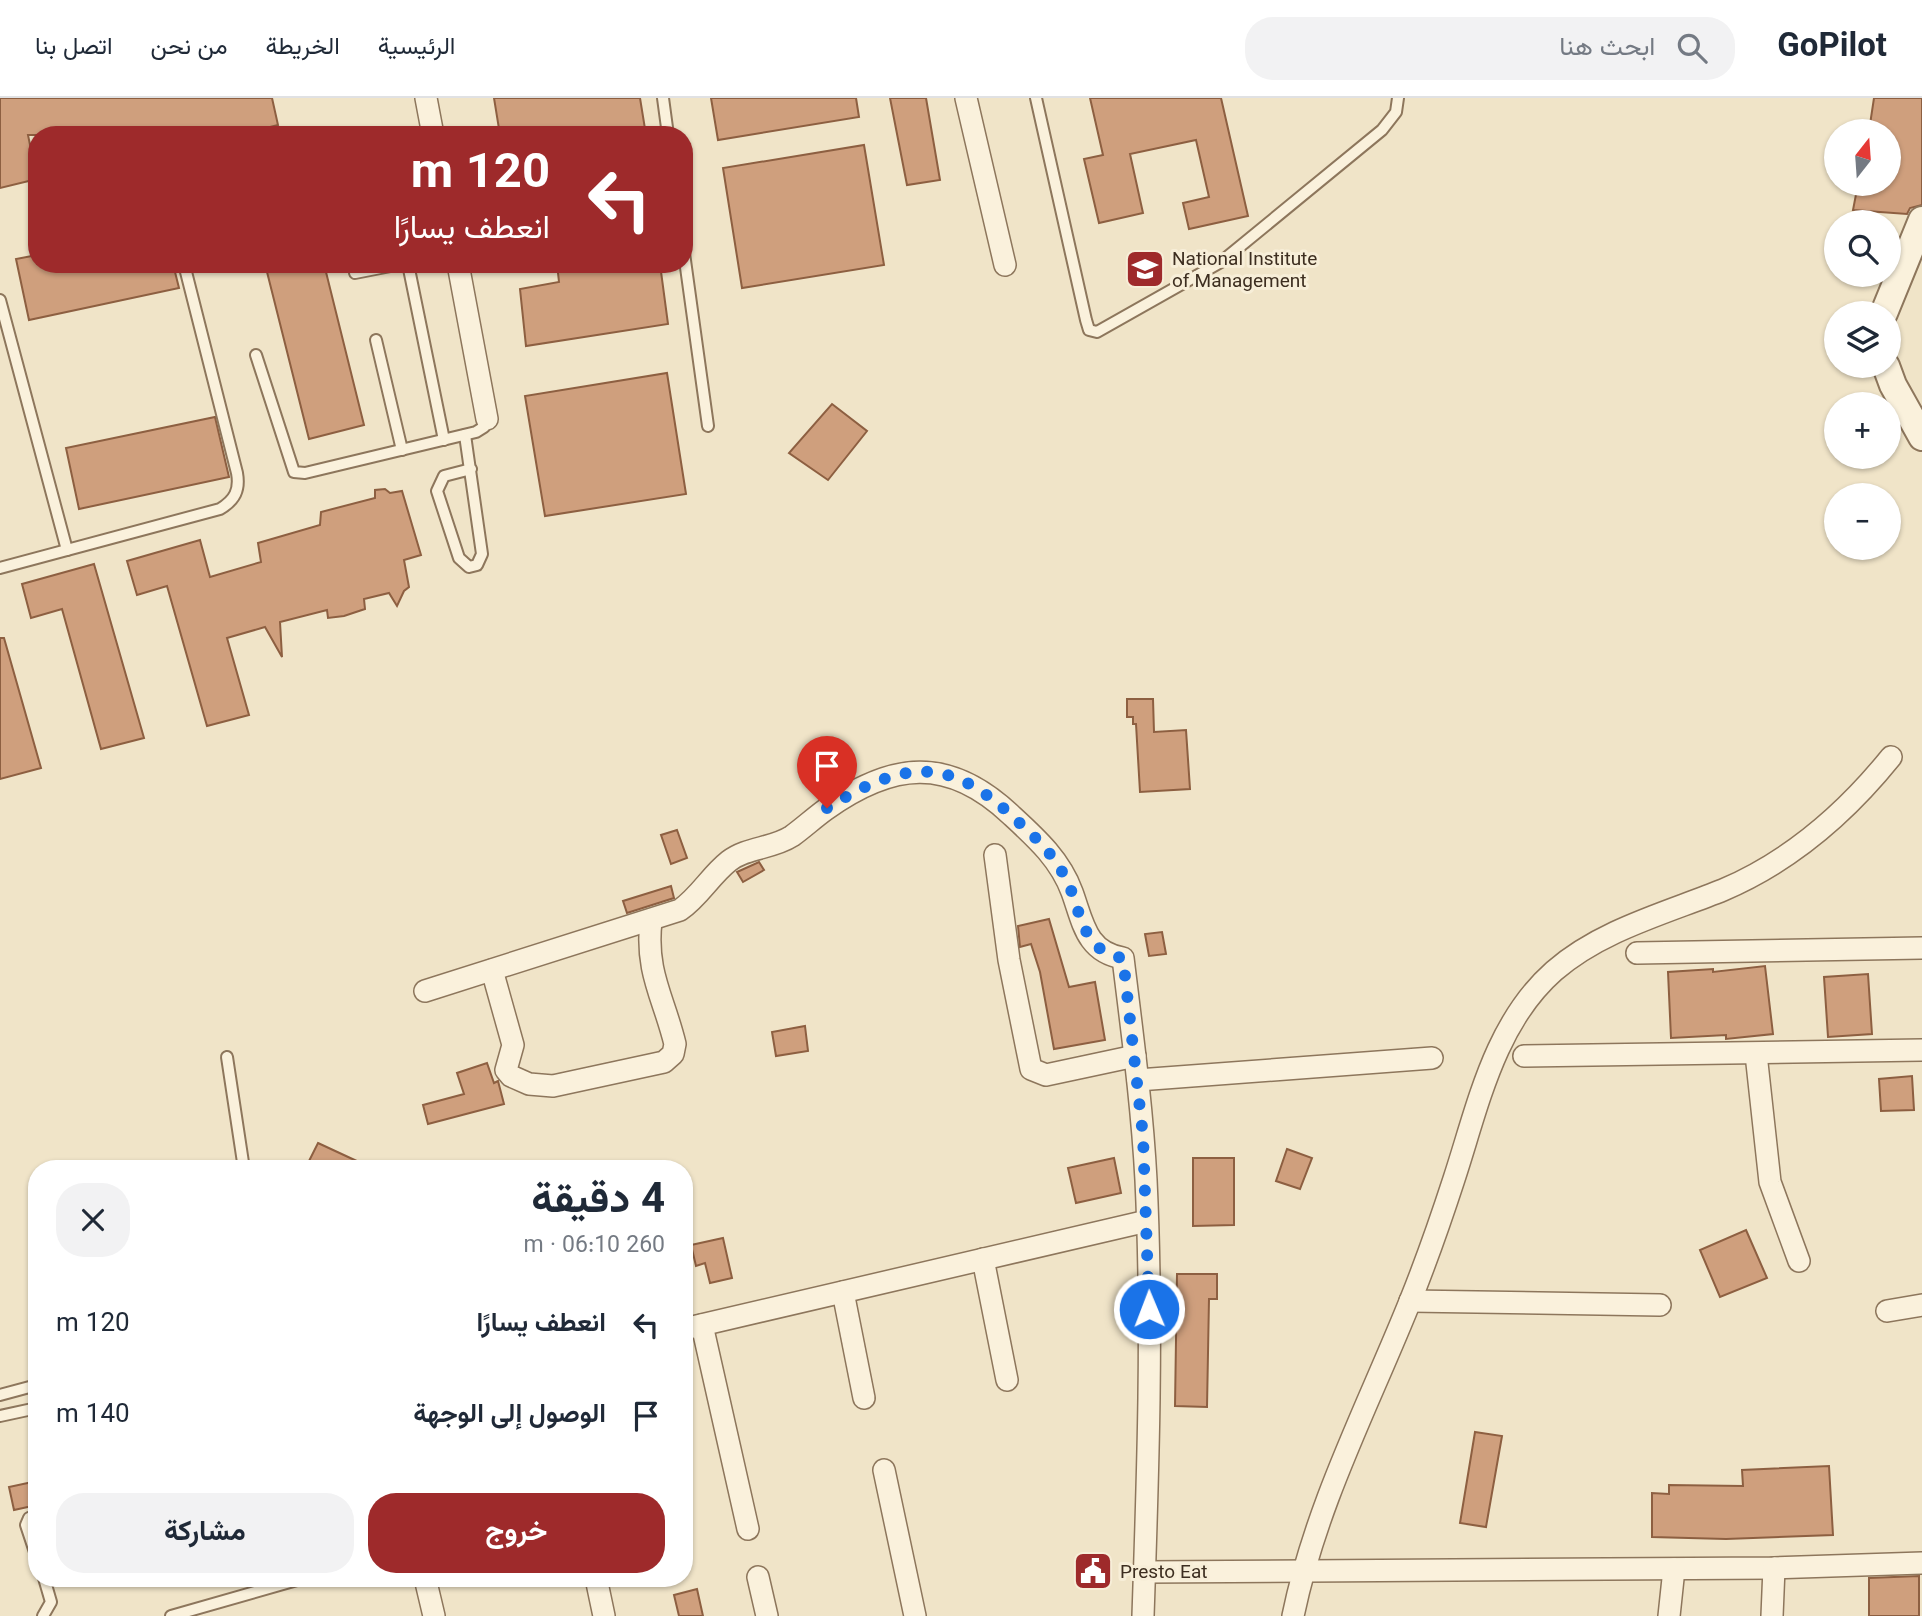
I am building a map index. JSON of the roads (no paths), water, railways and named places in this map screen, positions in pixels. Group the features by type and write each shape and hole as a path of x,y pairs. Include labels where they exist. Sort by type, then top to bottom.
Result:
{"street":[{"path":"426,98 431,126"},
{"path":"967,98 1004,265"},
{"path":"1889,301 1922,220"},
{"path":"459,273 487,419"},
{"path":"1890,378 1922,437"},
{"path":"1293,1616 1303,1569 1335,1476 1410,1301 1438,1228 1491,1064 1507,1031 1528,998 1554,971 1592,945 1760,872 1800,846 1840,815 1891,757"},
{"path":"425,991 651,920 692,902 735,857 779,843 827,808 870,785 903,773 920,771 952,775 990,796 1040,842 1066,878 1087,936 1099,949 1123,958 1138,1080 1147,1221 1149,1309 1143,1616"},
{"path":"995,855 1009,960 1031,1069 1046,1075 1135,1056"},
{"path":"492,970 512,1038 506,1070 519,1081 553,1086 664,1062 673,1054 675,1044 654,978 649,944 651,920"},
{"path":"1637,953 1922,948"},
{"path":"1524,1056 1922,1050"},
{"path":"1756,1054 1770,1182 1798,1261"},
{"path":"1138,1080 1432,1058"},
{"path":"748,1529 693,1327 1147,1221"},
{"path":"983,1259 1007,1380"},
{"path":"843,1292 864,1398"},
{"path":"1410,1301 1660,1305"},
{"path":"1886,1311 1922,1305"},
{"path":"884,1469 915,1616"},
{"path":"1145,1572 1774,1568 1922,1563"},
{"path":"1772,1616 1774,1568"},
{"path":"1670,1616 1674,1569"},
{"path":"758,1577 767,1616"},
{"path":"427,1587 434,1616"},
{"path":"598,1587 604,1616"}],"lane":[{"path":"663,98 667,126"},
{"path":"1036,98 1086,320 1089,330 1097,332 1221,262 1382,130 1395,112 1398,98"},
{"path":"0,568 220,509 228,504 237,491 237,473 186,273"},
{"path":"410,273 444,440"},
{"path":"687,273 708,426"},
{"path":"0,300 67,550"},
{"path":"376,340 401,450"},
{"path":"256,355 294,472 305,472 465,435 480,430 487,419"},
{"path":"465,435 471,469 482,554 477,565 469,566 461,562 437,491 444,476 471,469"},
{"path":"227,1057 243,1160"},
{"path":"0,1395 28,1387"},
{"path":"0,1416 28,1410"},
{"path":"43,1616 51,1602 47,1587"},
{"path":"171,1616 272,1587"}],"place":[{"name":"National Institute of Management","path":"1145,269"},
{"name":"Presto Eat","path":"1093,1571"}]}
